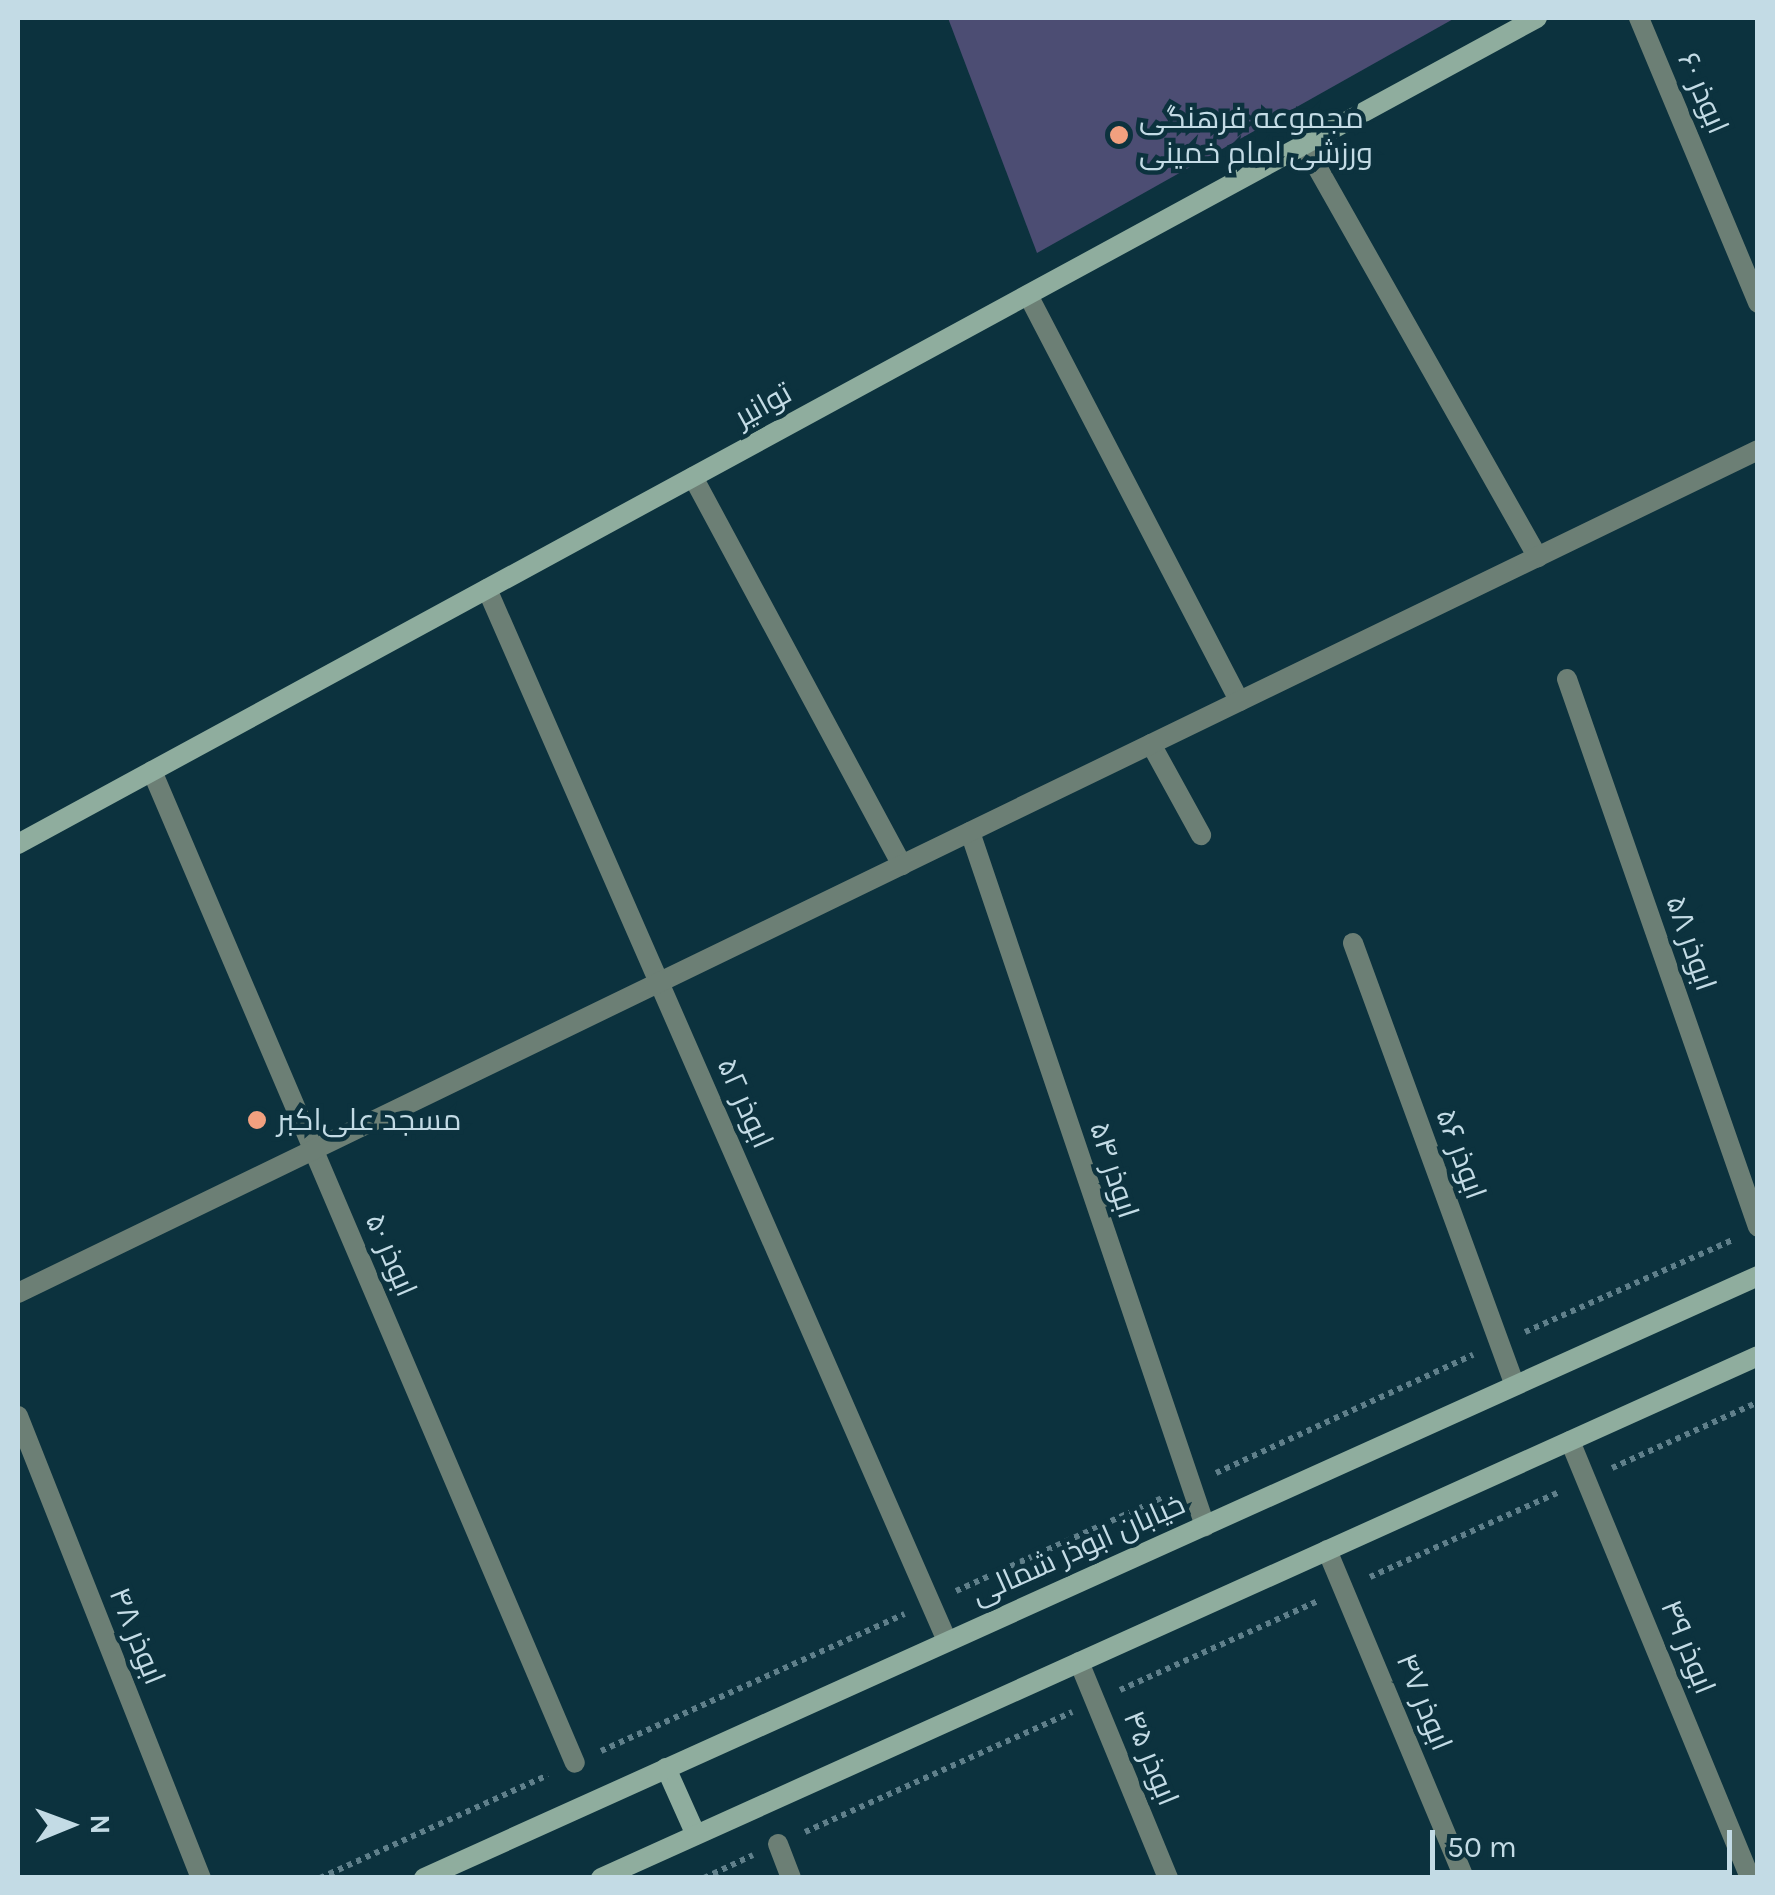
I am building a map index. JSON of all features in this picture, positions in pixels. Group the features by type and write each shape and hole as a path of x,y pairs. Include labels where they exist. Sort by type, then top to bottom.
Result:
{"main road":[{"name":"توانیر","path":"18,844 1537,18"},
{"name":"خیابان ابوذر شمالی","path":"424,1878 1758,1276"},
{"path":"601,1878 1758,1356"},
{"path":"666,1768 696,1835"}],"street":[{"name":"ابوذر ۶۰","path":"1639,18 1758,303"},
{"path":"1304,144 1538,556"},
{"path":"1028,295 1239,702"},
{"path":"18,1293 1758,450"},
{"path":"694,476 902,864"},
{"name":"ابوذر ۵۲","path":"487,589 948,1641"},
{"name":"ابوذر ۵۸","path":"1567,679 1749,1232"},
{"path":"1151,744 1201,835"},
{"name":"ابوذر ۵۰","path":"152,771 574,1763"},
{"name":"ابوذر ۵۴","path":"970,832 1187,1487 1205,1526"},
{"name":"ابوذر ۵۶","path":"1353,942 1515,1385"},
{"name":"ابوذر ۴۸","path":"18,1416 201,1878"},
{"name":"ابوذر ۴۹","path":"1570,1441 1750,1878"},
{"name":"ابوذر ۴۷","path":"1327,1550 1464,1878"},
{"name":"ابوذر ۴۵","path":"1079,1662 1168,1878"},
{"path":"778,1844 790,1878"}],"path":[{"path":"320,1878 1749,1232"},
{"path":"704,1878 1758,1402"}],"shaded area":[{"name":"مجموعه فرهنگی ورزشی امام خمینی","path":"948,18 1455,18 1037,253"}],"place":[{"name":"مجموعه فرهنگی ورزشی امام خمینی","path":"1119,135"},
{"name":"مسجد علی‌اکبر","path":"257,1120"}]}
